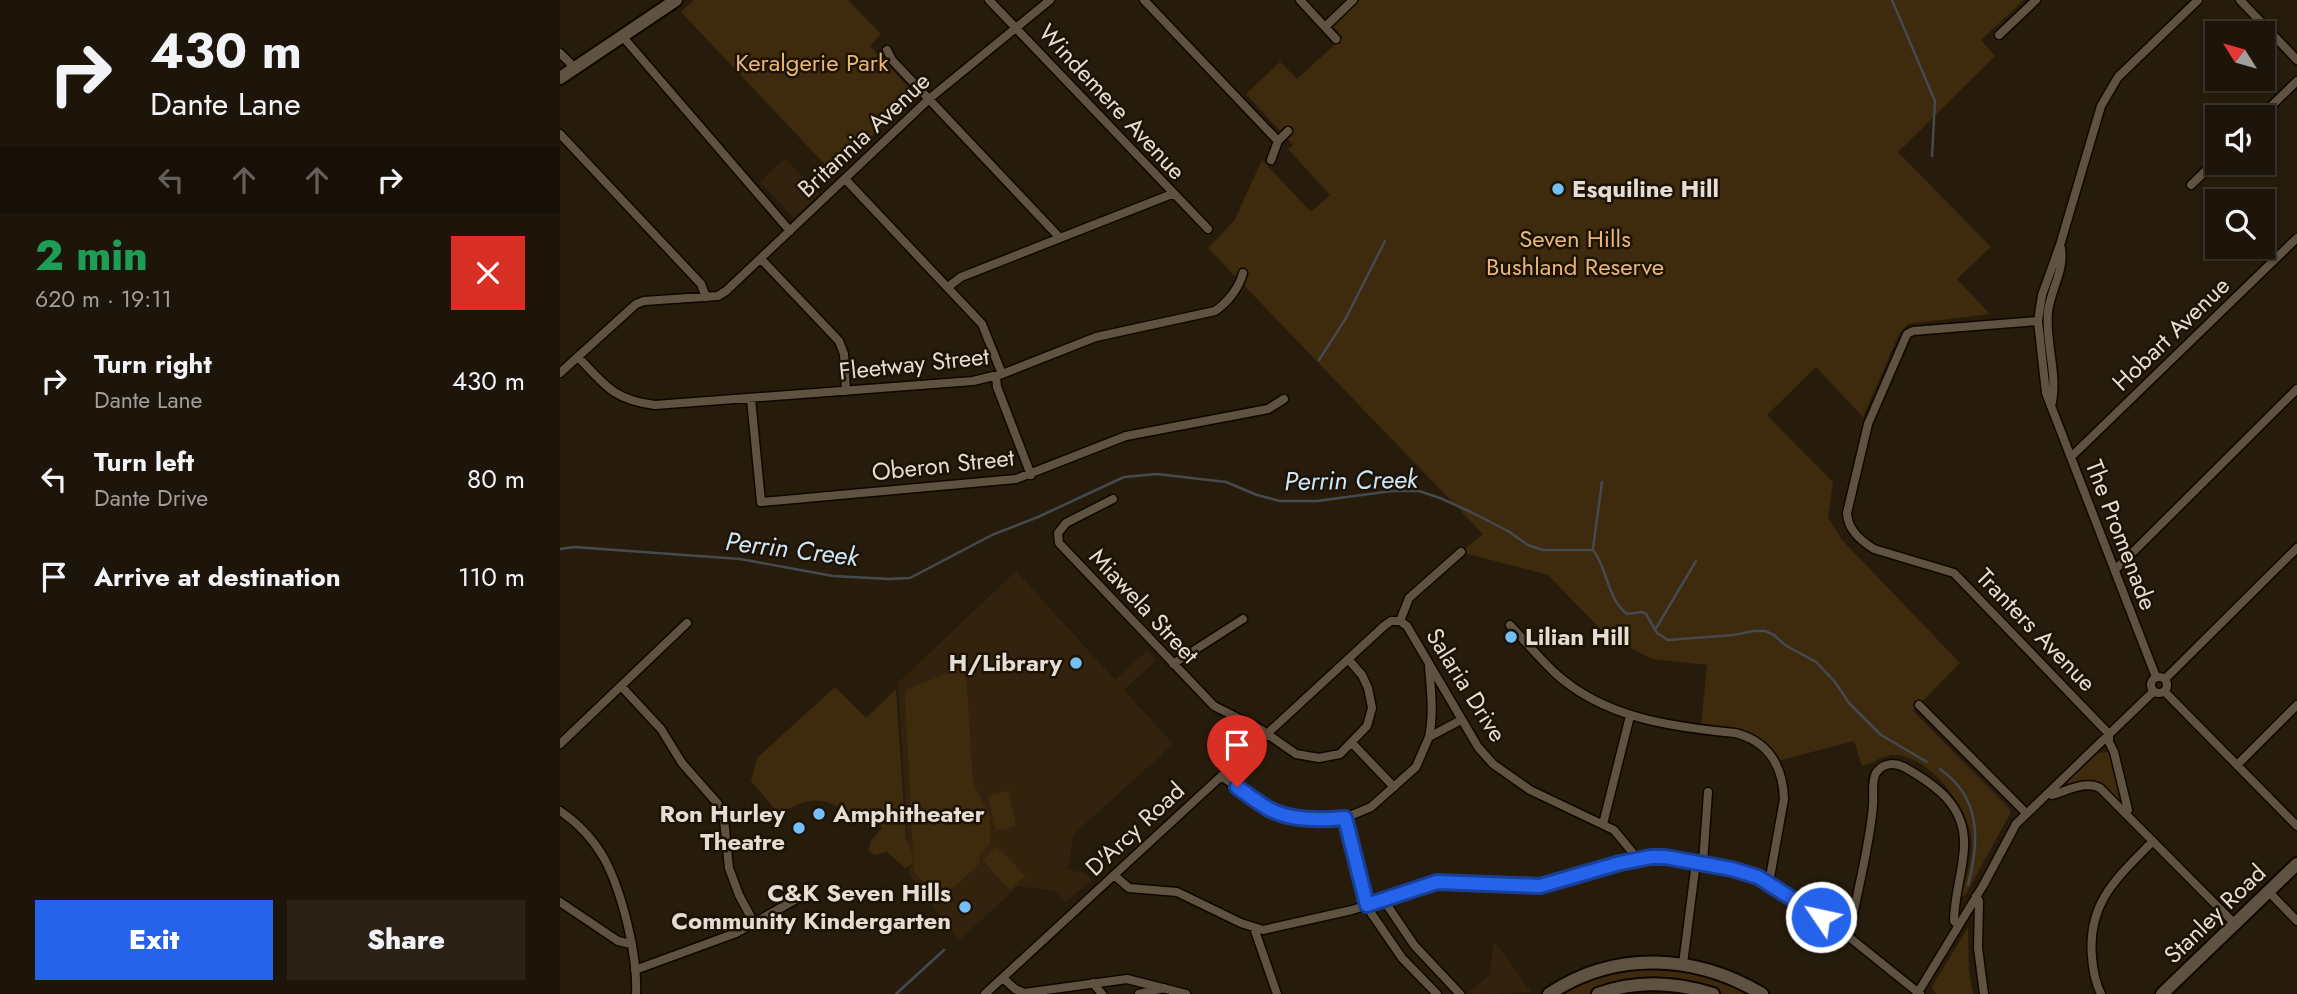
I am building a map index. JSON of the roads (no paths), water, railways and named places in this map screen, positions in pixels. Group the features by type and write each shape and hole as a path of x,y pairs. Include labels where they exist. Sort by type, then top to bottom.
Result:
{"main road":[{"path":"560,78 676,0"},
{"name":"Stanley Road","path":"2162,994 2297,864"},
{"path":"1549,994 1571,980 1615,965 1647,961 1683,964 1726,976 1762,994"},
{"path":"1598,994 1671,985 1713,994"}],"street":[{"name":"Windemere Avenue","path":"989,0 1208,229"},
{"name":"Britannia Avenue","path":"706,297 718,296 726,291 929,99 1050,0"},
{"path":"1144,0 1278,141"},
{"path":"1300,0 1336,39"},
{"path":"1325,27 1353,0"},
{"path":"1999,35 2036,0"},
{"name":"The Promenade","path":"2160,678 2051,406 2043,379 2038,321 2042,295 2107,92 2118,77 2198,0"},
{"path":"2240,0 2297,60"},
{"path":"623,37 790,231"},
{"path":"887,50 892,60 1060,238"},
{"path":"560,53 575,68"},
{"path":"2272,105 2297,81"},
{"path":"1271,160 1278,141 1288,131"},
{"path":"560,134 701,284 706,297 644,301 636,304 560,373"},
{"path":"2191,185 2205,172"},
{"path":"845,179 982,324 999,375 997,387 1031,475"},
{"path":"948,287 961,277 1172,194"},
{"name":"Hobart Avenue","path":"2071,457 2297,238"},
{"name":"The Promenade","path":"2051,406 2054,393 2048,309 2063,258 2060,245"},
{"path":"761,259 839,341 844,354 846,391"},
{"name":"Fleetway Street","path":"578,357 606,386 627,400 669,405 974,381 999,375 1096,337 1215,311 1223,306 1240,283 1243,273"},
{"name":"Tranters Avenue","path":"2038,321 1964,325 1907,334 1868,424 1847,513 1852,530 1874,549 1954,573 2109,734 2129,810 2126,813"},
{"path":"2115,570 2297,389"},
{"name":"Oberon Street","path":"751,399 761,502 1006,480 1031,475 1126,436 1268,410 1284,399"},
{"name":"Miawela Street","path":"1113,499 1066,523 1060,528 1057,539 1213,706 1267,733 1296,754 1319,758 1340,754 1352,743"},
{"path":"2154,691 2151,683 2160,678 2297,548"},
{"path":"1400,621 1409,598 1461,552"},
{"path":"1173,664 1243,619"},
{"name":"D'Arcy Road","path":"985,994 1384,626 1391,621 1400,621"},
{"name":"Salaria Drive","path":"1400,621 1407,626 1478,747 1493,764 1530,790 1614,831 1638,859"},
{"path":"560,744 687,623"},
{"path":"1510,625 1562,678 1594,700 1630,716 1749,736 1760,743 1771,754 1781,774 1784,799 1769,883"},
{"path":"1348,659 1362,675 1372,708 1367,726 1352,743 1394,787"},
{"path":"1221,776 1279,813 1317,820 1345,818 1371,807 1419,763 1433,719 1429,662"},
{"path":"2160,678 2167,685 2164,691"},
{"path":"621,686 661,729 682,763 719,804 724,819 729,868 754,923"},
{"path":"1114,875 1129,888 1177,892 1254,928 1274,929 1367,905 1426,884 1447,881 1540,886 1638,859 1665,857 1699,862 1739,871 1769,883 1849,937 1918,994 2005,841 2026,813 2154,691 2164,691 2297,826"},
{"path":"1919,705 2026,813"},
{"path":"2237,765 2297,705"},
{"path":"1603,824 1630,716"},
{"path":"1429,737 1461,720"},
{"path":"1849,937 1873,807 1876,774 1889,764 1897,764 1927,780 1943,793 1955,810 1963,830 1964,848 1954,902 1954,921 1958,925"},
{"path":"2049,793 2052,796 2086,785 2095,785 2235,924"},
{"path":"1683,964 1708,792"},
{"path":"560,811 584,831 605,860 631,944 636,994"},
{"path":"1345,818 1367,905 1376,923 1402,958 1437,994"},
{"path":"2101,994 2093,974 2091,955 2095,915 2113,882 2153,841"},
{"path":"2268,891 2297,921"},
{"path":"635,970 736,933 802,896"},
{"path":"1976,896 1979,901 1978,948 1984,994"},
{"path":"1383,899 1414,944 1460,994"},
{"path":"560,902 618,942 631,944"},
{"path":"1254,928 1277,994"},
{"path":"1003,978 1024,993 1127,979 1186,994"},
{"path":"1094,983 1102,994"},
{"path":"1139,994 1165,988"}],"waterway":[{"path":"1892,0 1935,101 1932,156"},
{"path":"1319,360 1346,318 1385,241"},
{"name":"Perrin Creek","path":"560,549 574,547 740,559 833,576 910,578 992,535 1124,477 1157,474 1226,482 1280,501 1317,501 1392,491 1419,491 1473,513 1528,545 1543,550 1593,550 1620,608 1627,614 1646,614 1657,633 1668,640 1754,631 1765,631 1774,635 1785,645 1816,662 1835,682 1849,703 1881,735 1927,762"},
{"path":"1593,548 1602,482"},
{"path":"1655,630 1696,561"},
{"path":"1940,769 1963,793 1974,821 1974,852 1968,885"},
{"path":"896,994 944,950"}],"place":[{"name":"Esquiline Hill","path":"1558,189"},
{"name":"Lilian Hill","path":"1511,637"},
{"name":"H/Library","path":"1076,663"},
{"name":"Amphitheater","path":"819,814"},
{"name":"Ron Hurley Theatre","path":"799,828"},
{"name":"C&K Seven Hills Community Kindergarten","path":"965,907"}],"park label":[{"name":"Keralgerie Park","path":"812,63"},
{"name":"Seven Hills Bushland Reserve","path":"1575,253"}]}
